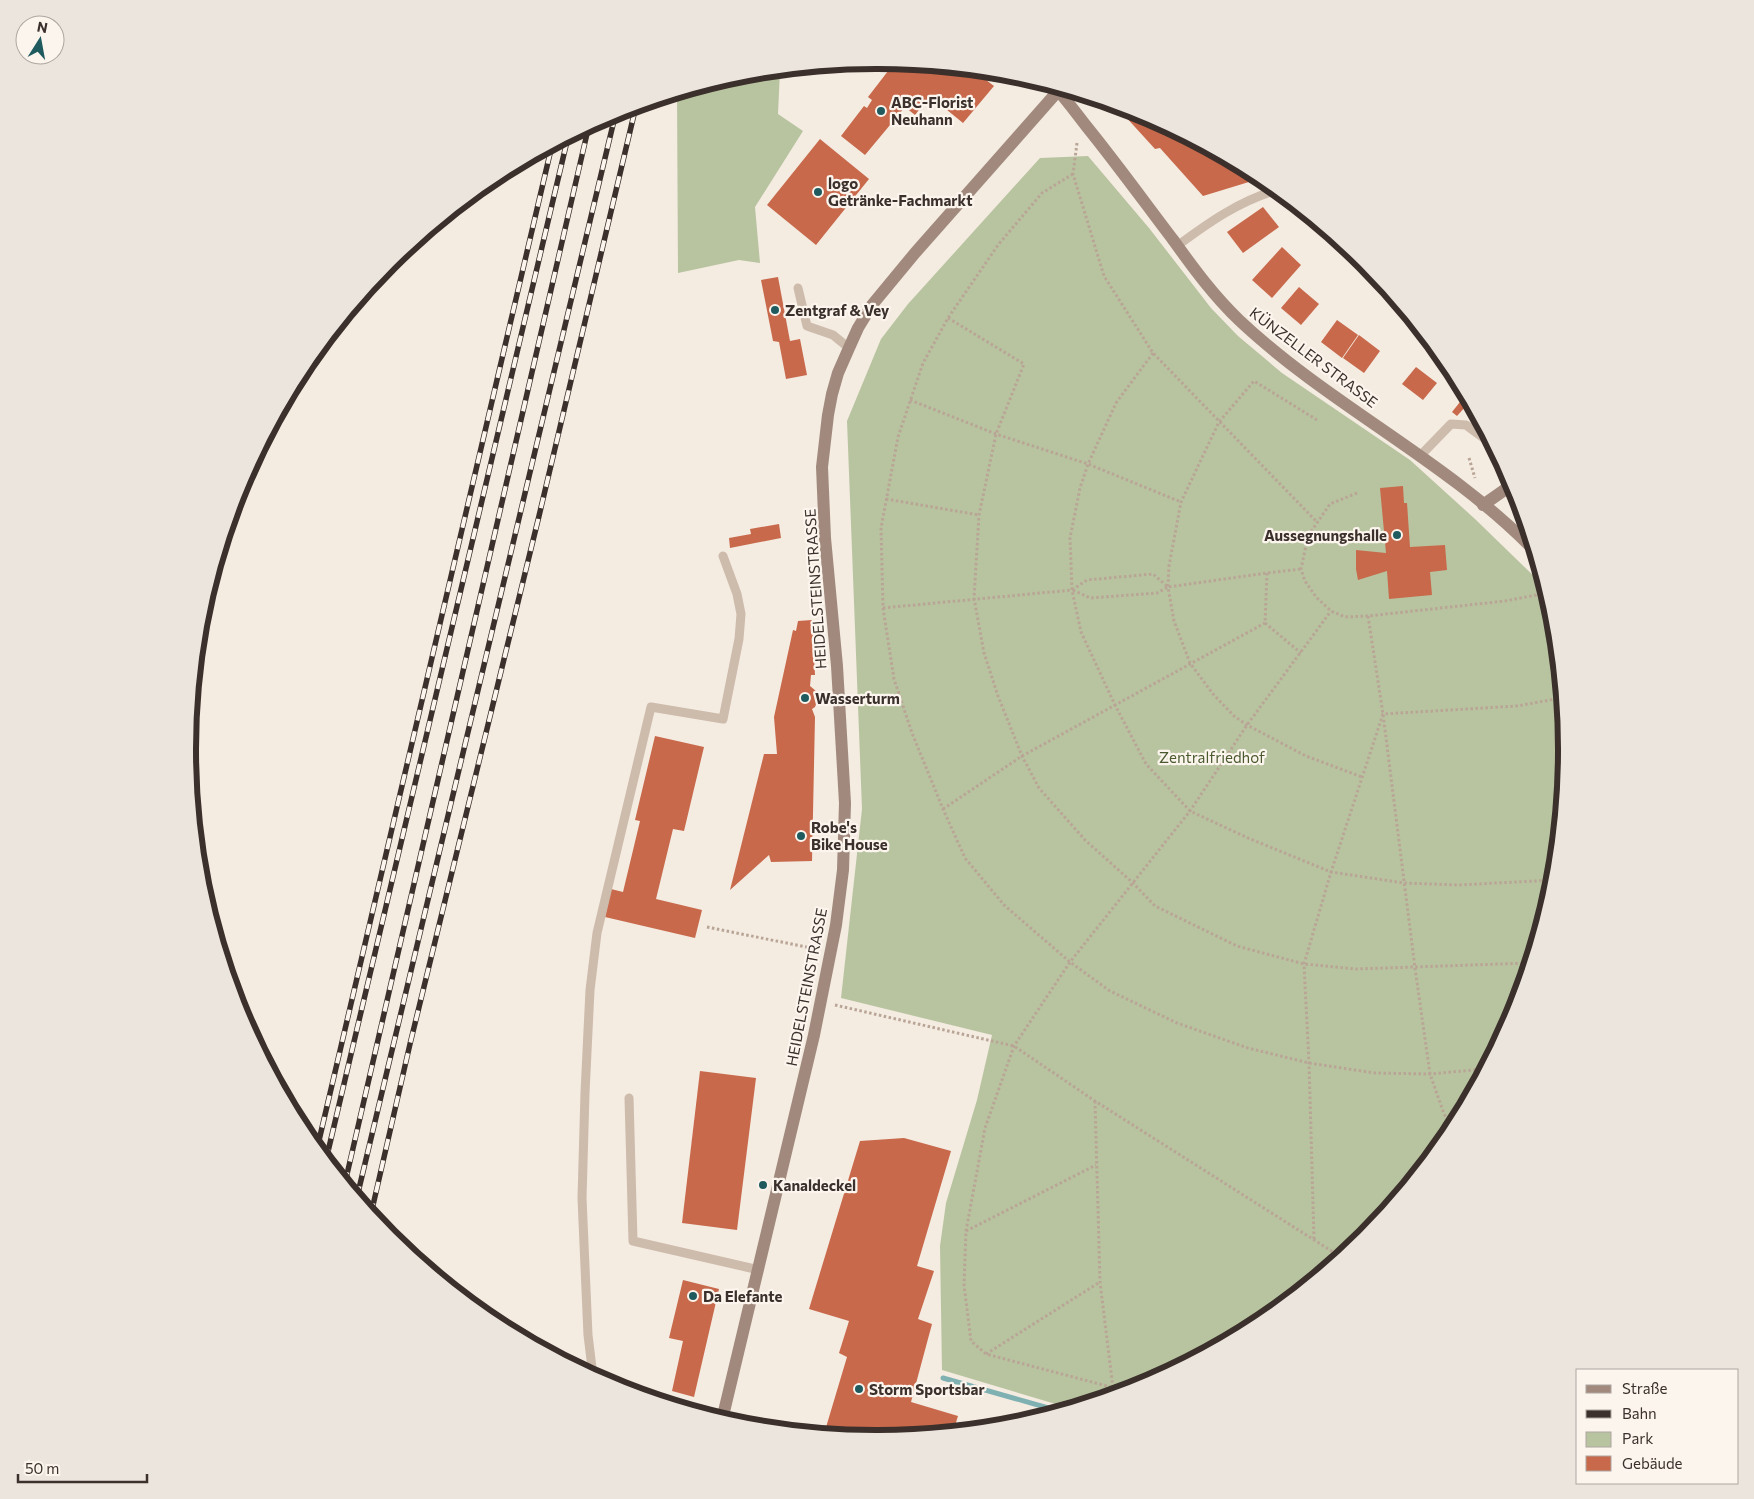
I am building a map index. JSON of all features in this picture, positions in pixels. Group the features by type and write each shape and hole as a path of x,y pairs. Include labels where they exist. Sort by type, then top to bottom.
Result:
{"main road":[{"name":"HEIDELSTEINSTRASSE","path":"724,1412 819,1010 836,925 843,870 844,793 837,666 822,467 829,408 838,373 858,328 872,305 1053,92"},
{"name":"KÜNZELLER STRASSE","path":"1061,94 1109,154 1218,298 1259,338 1420,456 1525,540"},
{"path":"1483,505 1506,489"}],"lane":[{"path":"1177,246 1232,208 1268,193"},
{"path":"798,288 807,326 833,335 849,348"},
{"path":"1420,456 1452,424 1466,425 1482,437"},
{"path":"592,1367 588,1335 582,1198 590,990 597,933 651,707 723,719 739,639 741,614 738,594 723,556"},
{"path":"629,1098 633,1241 759,1270"}],"path":[{"path":"1077,143 1073,174 1104,276 1153,353 1317,522"},
{"path":"1073,174 1042,193 998,245 948,318 923,363 898,437 880,528 883,608 894,679 912,733 965,858 1004,905 1070,962 1110,991 1178,1022 1248,1048 1309,1063 1375,1073 1430,1074 1478,1070"},
{"path":"948,318 1024,364 996,434 979,515 974,598 984,653 998,696 1022,756 1039,788 1085,840 1133,883 1155,906 1237,946 1304,964 1356,969 1523,963"},
{"path":"1153,353 1116,403 1088,464 1080,488 1070,538 1072,590 1081,632 1114,706 1146,764 1190,811 1248,838 1332,872 1404,883 1458,885 1545,880"},
{"path":"1317,420 1254,380 1219,422 1181,502 1169,566 1168,587 1174,622 1190,663 1213,694 1234,716 1247,725 1306,756 1362,777"},
{"path":"910,400 996,434 1088,464 1181,502"},
{"path":"1357,494 1330,504 1308,536 1301,569 1305,581 1316,597 1331,611 1345,617 1368,616 1505,601 1540,594"},
{"path":"886,499 979,515"},
{"path":"883,608 1072,590 1090,598 1157,593 1168,587 1267,572 1301,569"},
{"path":"1265,623 1267,572"},
{"path":"1072,590 1087,580 1153,574 1168,587"},
{"path":"1112,1388 986,1354 971,1341 964,1286 966,1231 985,1128 1014,1046 1070,962 1190,811 1247,725 1331,611"},
{"path":"1368,616 1383,714 1430,1074 1444,1114 1448,1120"},
{"path":"943,809 1022,756 1265,623"},
{"path":"1265,623 1301,652"},
{"path":"1383,714 1517,706 1555,699"},
{"path":"1314,1239 1304,964 1383,714"},
{"path":"707,927 816,949"},
{"path":"834,1005 1014,1046 1094,1100 1335,1253"},
{"path":"1094,1100 1100,1282 1113,1388"},
{"path":"966,1231 1096,1165"},
{"path":"986,1354 1100,1282"}],"green space":[{"path":"780,76 778,114 803,131 755,207 760,263 739,260 678,273 677,99 744,82"},
{"name":"Zentralfriedhof","path":"1088,156 1149,228 1211,308 1238,336 1282,373 1410,460 1536,578 1552,661 1558,750 1552,838 1545,882 1535,926 1522,968 1488,1051 1467,1090 1417,1164 1358,1231 1291,1290 1255,1316 1178,1360 1096,1394 1059,1405 942,1370 940,1246 946,1203 977,1100 992,1035 841,998 862,809 847,421 881,339 908,304 1040,158"}],"building":[{"name":"ABC-Florist Neuhann","path":"889,69 922,70 983,78 994,86 963,123 930,96 915,115 905,107 865,155 841,136 864,106 867,108 872,100 868,97"},
{"path":"1125,116 1178,139 1252,181 1203,196 1160,148 1155,149"},
{"name":"logo Getränke-Fachmarkt","path":"820,139 869,179 816,245 767,205"},
{"path":"1263,207 1279,227 1243,253 1227,232"},
{"path":"1282,247 1301,265 1272,298 1252,280"},
{"name":"Zentgraf & Vey","path":"778,277 790,341 800,339 807,375 786,379 779,342 773,341 761,280"},
{"path":"1299,287 1319,304 1301,325 1281,308"},
{"path":"1337,320 1358,335 1342,358 1321,342"},
{"path":"1359,335 1380,351 1364,373 1343,358"},
{"path":"1416,367 1437,383 1423,400 1402,384"},
{"path":"1460,402 1465,407 1457,416 1452,412"},
{"name":"Aussegnungshalle","path":"1403,486 1404,503 1407,503 1410,547 1445,545 1447,570 1430,572 1432,595 1389,599 1387,571 1358,580 1356,550 1386,553 1380,488"},
{"path":"779,524 781,538 730,548 729,538 751,534 750,529"},
{"path":"812,620 815,675 811,675 810,686 816,691 818,699 815,707 812,709 815,717 812,861 771,862 769,855 730,890 764,754 777,754 774,717 793,630 796,631 798,621"},
{"path":"655,736 704,747 684,831 673,829 656,899 702,910 695,938 605,917 611,889 623,892 640,821 635,820"},
{"path":"700,1071 756,1078 737,1230 682,1223"},
{"path":"904,1138 951,1151 917,1266 934,1271 918,1319 932,1324 911,1402 958,1416 955,1425 922,1429 826,1428 847,1357 839,1353 849,1321 809,1309 860,1141"},
{"path":"683,1280 719,1289 694,1397 672,1391 683,1341 669,1338"}],"waterway":[{"path":"943,1378 1049,1408"}],"railway":[{"path":"373,1206 410,1044 539,516 634,114"},
{"path":"359,1190 614,122"},
{"path":"347,1176 587,134"},
{"path":"328,1152 566,144"},
{"path":"319,1139 550,153"}],"place":[{"name":"ABC-Florist Neuhann","path":"881,111"},
{"name":"logo Getränke-Fachmarkt","path":"818,192"},
{"name":"Zentgraf & Vey","path":"775,310"},
{"name":"Aussegnungshalle","path":"1397,535"},
{"name":"Wasserturm","path":"805,698"},
{"name":"Robe's Bike House","path":"801,836"},
{"name":"Kanaldeckel","path":"763,1185"},
{"name":"Da Elefante","path":"693,1296"},
{"name":"Storm Sportsbar","path":"859,1389"}]}
